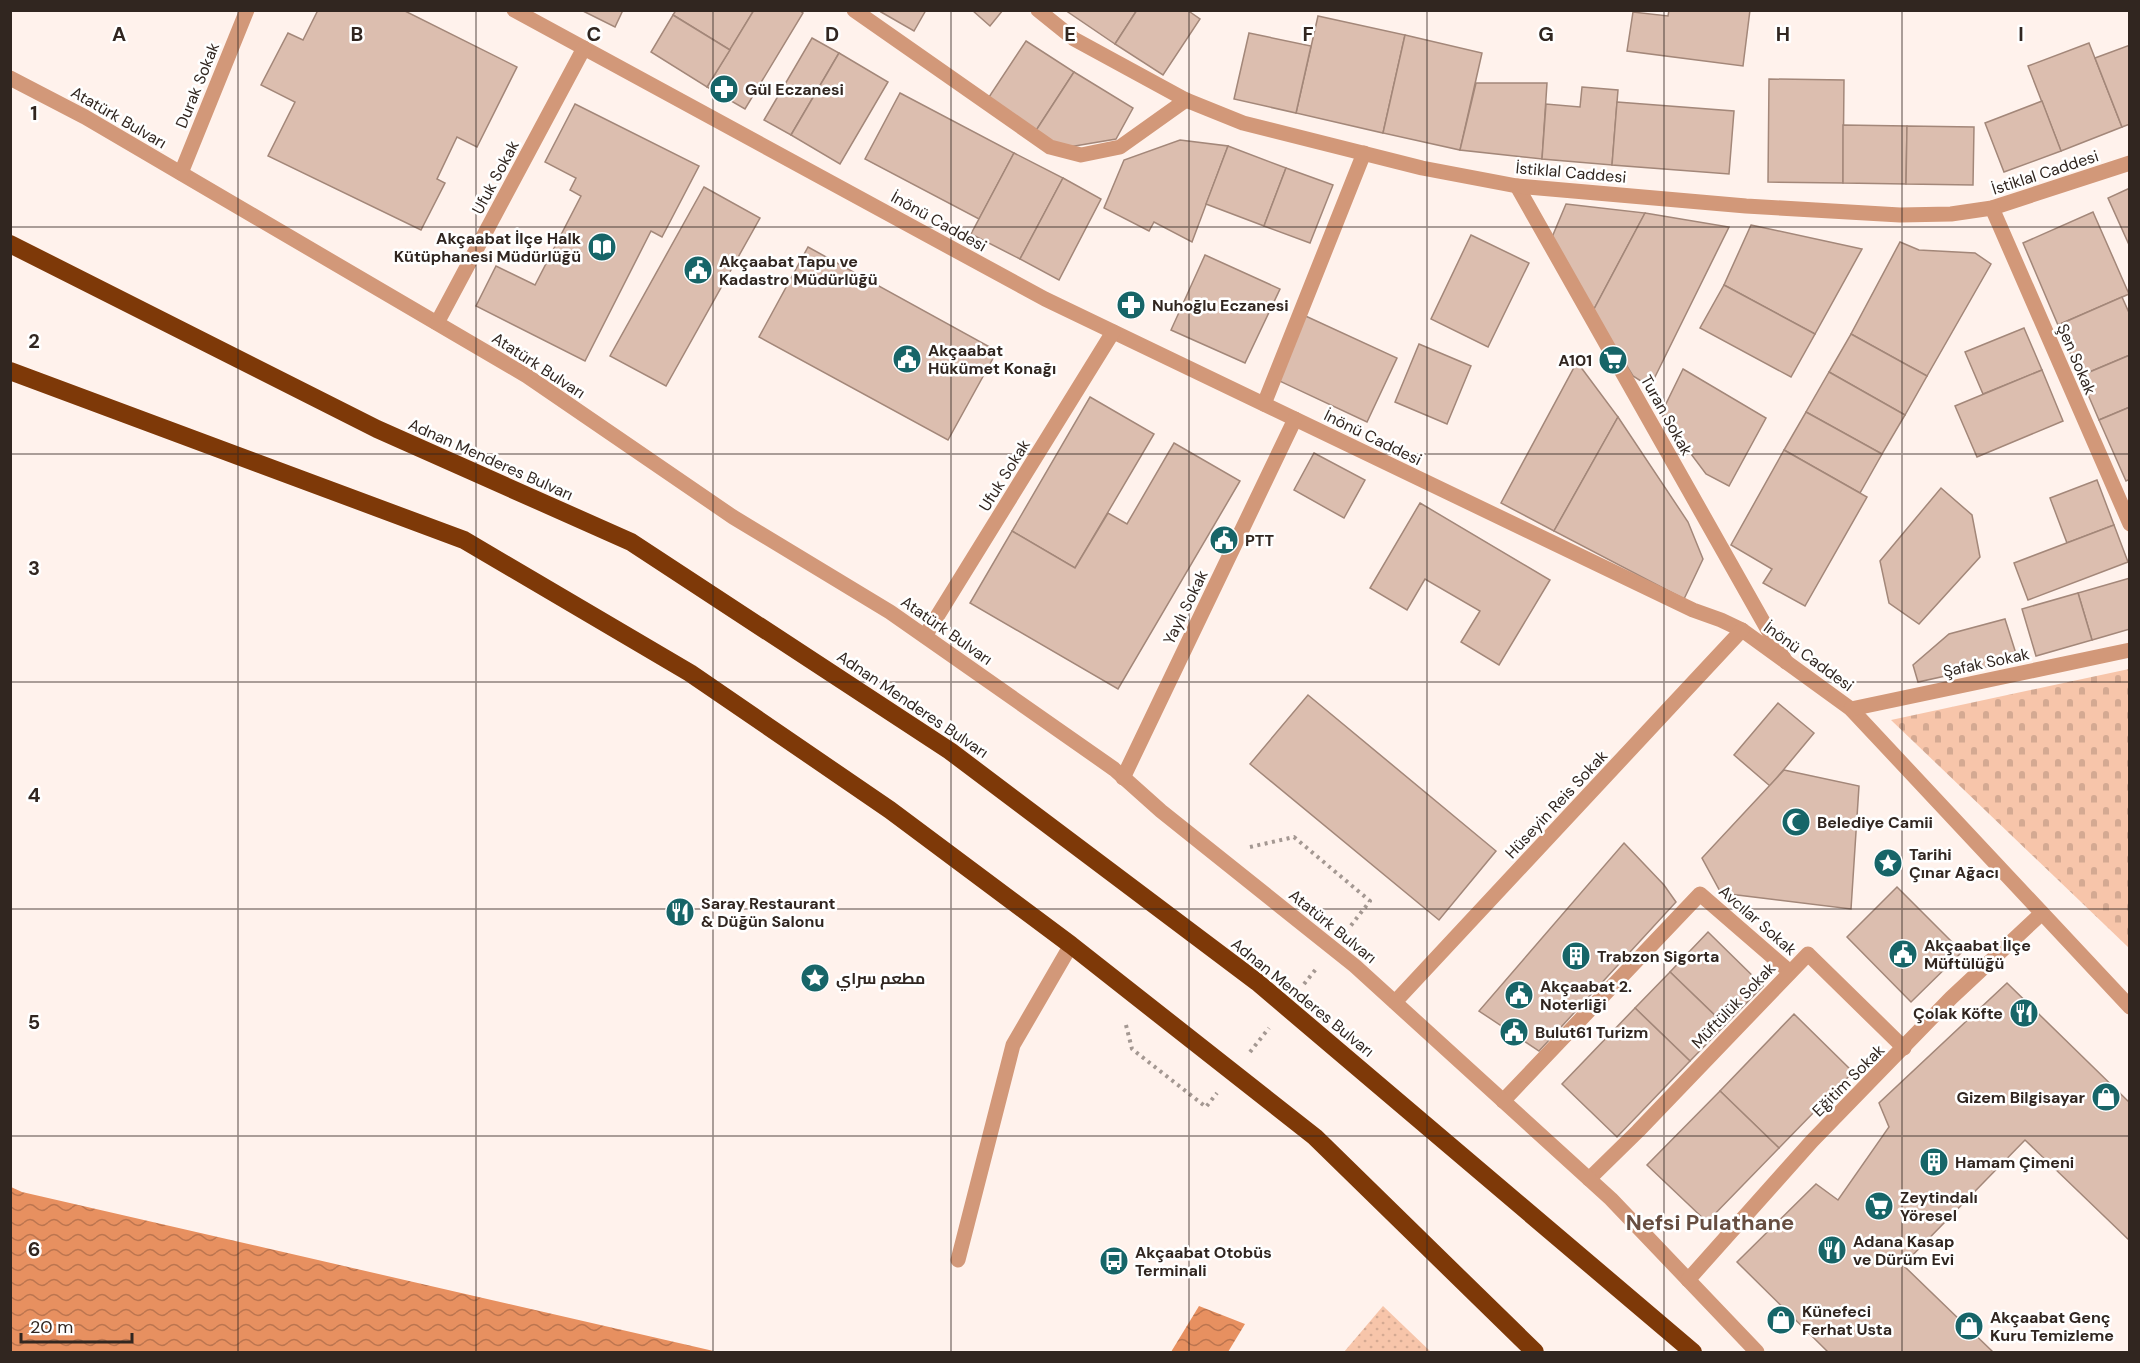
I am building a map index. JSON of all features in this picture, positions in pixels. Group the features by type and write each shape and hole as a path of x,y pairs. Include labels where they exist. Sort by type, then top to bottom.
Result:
{"highway":[{"name":"Adnan Menderes Bulvarı","path":"10,244 376,429 632,542 950,751 1257,982 1693,1353"},
{"path":"10,371 464,540 690,673 890,810 1071,945 1315,1137 1535,1353"}],"street":[{"name":"Durak Sokak","path":"181,173 247,10"},
{"name":"İnönü Caddesi","path":"514,10 1045,299 1693,610 1742,630 1851,709 2130,1007"},
{"path":"854,10 1050,147 1082,155 1120,147 1186,100"},
{"name":"İstiklal Caddesi","path":"1038,10 1074,39 1186,100 1243,123 1422,168 1517,186 1746,206 1900,215 1951,214 1992,208 2130,163"},
{"name":"Ufuk Sokak","path":"437,323 584,48"},
{"name":"Atatürk Bulvarı","path":"10,78 85,117 527,376 733,517 890,612 1114,770 1161,811 1355,966 1395,1002 1611,1199 1756,1353"},
{"path":"1264,404 1364,153"},
{"name":"Turan Sokak","path":"1517,186 1786,662"},
{"name":"Şen Sokak","path":"1992,208 2130,524"},
{"name":"Ufuk Sokak","path":"925,636 1113,332"},
{"name":"Yaylı Sokak","path":"1123,778 1295,419"},
{"name":"Hüseyin Reis Sokak","path":"1395,1002 1742,630"},
{"name":"Şafak Sokak","path":"1851,709 2130,650"},
{"name":"Avcılar Sokak","path":"1503,1101 1700,894 1790,972"},
{"name":"Eğitim Sokak","path":"1688,1280 1812,1141 1951,998 2042,913"},
{"path":"958,1260 1013,1045 1071,945"},
{"name":"Müftülük Sokak","path":"1589,1179 1808,954 1904,1048"}],"path":[{"path":"1216,855 1294,837 1370,902"},
{"path":"1116,980 1132,1049 1206,1107"}],"green space":[{"path":"2130,669 2129,948 1891,720"},
{"path":"1383,1306 1431,1352 1344,1352"}],"water":[{"path":"11,1187 22,1192 718,1352 11,1352"},
{"path":"1199,1306 1245,1324 1228,1352 1171,1352"}],"building":[{"path":"318,10 403,10 517,67 477,147 457,137 437,179 445,183 421,230 268,156 295,102 261,85 288,33 303,40"},
{"path":"581,10 623,10 615,27"},
{"path":"676,10 754,10 730,50 673,15"},
{"path":"754,10 799,10 803,13 745,109 707,87"},
{"path":"883,10 926,10 914,31 881,12"},
{"path":"972,10 1003,10 990,26"},
{"path":"1065,10 1137,10 1115,44"},
{"path":"1137,10 1187,10 1200,19 1163,75 1115,44"},
{"path":"1669,10 1750,10 1743,66 1627,51 1633,12 1668,16"},
{"path":"673,15 730,50 707,87 651,52"},
{"path":"1318,16 1405,35 1383,133 1296,113"},
{"path":"1249,33 1311,46 1296,113 1234,99"},
{"path":"1405,35 1482,53 1460,150 1383,133"},
{"path":"812,38 839,53 791,135 764,120"},
{"path":"1026,41 1074,72 1035,132 987,100"},
{"path":"2089,43 2122,127 2061,151 2028,66"},
{"path":"2130,45 2130,124 2122,127 2095,58"},
{"path":"839,53 888,82 840,164 791,135"},
{"path":"1074,72 1133,108 1116,139 1063,148 1035,132"},
{"path":"1769,79 1844,80 1843,183 1768,182"},
{"path":"1476,83 1547,83 1542,159 1460,150"},
{"path":"1582,87 1618,90 1612,165 1542,159 1546,104 1580,107"},
{"path":"900,93 1014,153 979,219 865,159"},
{"path":"2042,101 2061,151 2004,172 1985,123"},
{"path":"1617,102 1734,111 1729,174 1612,165"},
{"path":"575,104 699,166 662,237 651,231 585,361 476,306 496,266 535,285 581,196 570,190 576,178 545,162"},
{"path":"1843,125 1907,126 1906,184 1843,183"},
{"path":"1907,126 1974,127 1973,185 1906,184"},
{"path":"1180,140 1228,146 1192,242 1154,222 1149,231 1104,208 1124,160"},
{"path":"1228,146 1286,168 1264,226 1206,204"},
{"path":"1014,153 1063,178 1020,259 971,234"},
{"path":"1286,168 1333,185 1310,243 1264,226"},
{"path":"1063,178 1101,199 1059,280 1020,259"},
{"path":"704,187 760,218 666,386 610,356"},
{"path":"2130,188 2130,247 2108,198"},
{"path":"1566,204 1645,213 1593,311 1550,242"},
{"path":"2093,212 2129,294 2058,325 2023,243"},
{"path":"1645,213 1729,227 1650,387 1633,376 1593,311"},
{"path":"1751,225 1862,249 1815,334 1724,285"},
{"path":"1471,235 1529,263 1488,347 1431,319"},
{"path":"1900,242 1919,250 1975,253 1991,264 1927,376 1851,334"},
{"path":"808,247 997,351 948,440 759,337"},
{"path":"1205,255 1280,289 1245,363 1171,330"},
{"path":"1724,285 1815,334 1791,377 1700,328"},
{"path":"2122,297 2130,315 2130,355 2080,376 2058,325"},
{"path":"1299,313 1397,358 1367,422 1269,376"},
{"path":"2024,328 2042,370 1983,394 1965,352"},
{"path":"1851,334 1927,376 1905,415 1829,372"},
{"path":"1419,344 1471,366 1447,424 1395,402"},
{"path":"2130,355 2130,407 2099,420 2080,376"},
{"path":"1577,362 1618,417 1554,531 1501,503"},
{"path":"1683,369 1766,418 1729,486 1706,474 1661,414"},
{"path":"2042,370 2063,421 1977,457 1955,406"},
{"path":"1829,372 1905,415 1882,454 1806,412"},
{"path":"1090,397 1154,434 1075,568 1012,531"},
{"path":"2130,407 2130,479 2126,481 2099,420"},
{"path":"1806,412 1882,454 1860,493 1784,450"},
{"path":"1618,417 1688,522 1703,559 1684,599 1554,531"},
{"path":"1174,443 1240,481 1118,689 970,603 1012,531 1075,568 1108,513 1127,524"},
{"path":"1784,450 1867,497 1805,606 1763,583 1772,569 1731,545"},
{"path":"1314,453 1365,480 1344,518 1294,490"},
{"path":"2097,480 2114,525 2067,543 2050,498"},
{"path":"1941,488 1972,515 1980,557 1919,624 1889,603 1880,561"},
{"path":"1420,503 1550,580 1499,665 1461,642 1480,611 1425,579 1407,610 1370,588"},
{"path":"2114,525 2128,562 2028,600 2014,563"},
{"path":"2130,578 2130,629 2092,640 2078,593"},
{"path":"2078,593 2092,640 2036,656 2022,609"},
{"path":"2005,619 2018,660 1918,682 1913,665 1949,634"},
{"path":"1308,695 1496,851 1439,920 1250,764"},
{"path":"1778,703 1814,733 1770,786 1734,755"},
{"name":"Belediye Camii","path":"1784,770 1859,786 1851,909 1721,893 1702,858"},
{"name":"Trabzon Sigorta","path":"1624,843 1664,885 1676,902 1539,1051 1479,1011"},
{"name":"Akçaabat İlçe Müftülüğü","path":"1897,887 1962,952 1911,1002 1847,937"},
{"path":"1708,932 1763,986 1725,1025 1670,972"},
{"path":"1670,972 1725,1025 1690,1061 1635,1008"},
{"name":"Hamam Çimeni","path":"2007,983 2130,1103 2130,1241 2025,1140 1903,1265 1993,1352 1828,1352 1737,1262 1816,1184 1838,1200 1889,1127 1879,1103"},
{"path":"1635,1008 1690,1061 1617,1137 1562,1084"},
{"path":"1794,1014 1853,1072 1779,1148 1720,1091"},
{"path":"1720,1091 1779,1148 1707,1222 1647,1165"}],"place":[{"name":"Gül Eczanesi","path":"724,89"},
{"name":"Akçaabat İlçe Halk Kütüphanesi Müdürlüğü","path":"602,247"},
{"name":"Akçaabat Tapu ve Kadastro Müdürlüğü","path":"698,270"},
{"name":"Nuhoğlu Eczanesi","path":"1131,305"},
{"name":"Akçaabat Hükümet Konağı","path":"907,359"},
{"name":"A101","path":"1613,360"},
{"name":"PTT","path":"1224,540"},
{"name":"Belediye Camii","path":"1796,822"},
{"name":"Tarihi Çınar Ağacı","path":"1888,863"},
{"name":"Saray Restaurant & Düğün Salonu","path":"680,912"},
{"name":"Akçaabat İlçe Müftülüğü","path":"1903,954"},
{"name":"Trabzon Sigorta","path":"1576,956"},
{"name":"مطعم سراي","path":"815,978"},
{"name":"Akçaabat 2. Noterliği","path":"1519,995"},
{"name":"Çolak Köfte","path":"2024,1013"},
{"name":"Bulut61 Turizm","path":"1514,1032"},
{"name":"Gizem Bilgisayar","path":"2106,1097"},
{"name":"Hamam Çimeni","path":"1934,1162"},
{"name":"Zeytindalı Yöresel","path":"1879,1206"},
{"name":"Adana Kasap ve Dürüm Evi","path":"1832,1250"},
{"name":"Akçaabat Otobüs Terminali","path":"1114,1261"},
{"name":"Künefeci Ferhat Usta","path":"1781,1320"},
{"name":"Akçaabat Genç Kuru Temizleme","path":"1969,1326"}],"district":[{"name":"Nefsi Pulathane","path":"1710,1222"}]}
